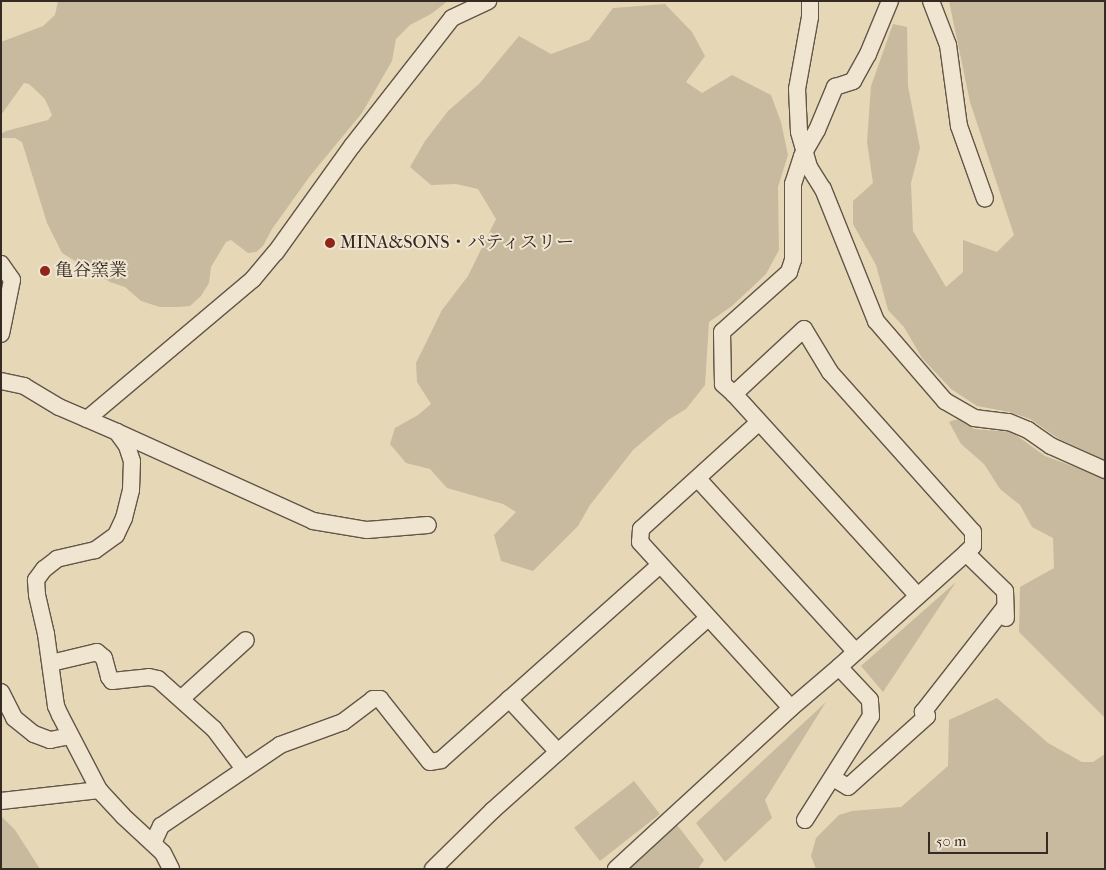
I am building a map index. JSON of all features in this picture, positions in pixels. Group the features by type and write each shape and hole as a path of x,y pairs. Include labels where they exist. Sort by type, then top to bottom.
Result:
{"street":[{"path":"87,419 254,279 276,252 352,146 452,18 488,1"},
{"path":"810,1 810,17 797,89 799,132 808,168 823,189 876,321 945,401 974,418 1009,422 1028,430 1051,446 1105,470"},
{"path":"890,1 868,54 854,81 835,87 804,152 793,184 793,260 789,272 722,332 723,384 918,596"},
{"path":"931,1 948,45 959,126 986,199"},
{"path":"1,264 12,280 1,334"},
{"path":"616,869 791,708 973,546 973,532 830,372 804,329 734,394"},
{"path":"1,381 24,386 58,407 313,520 367,530 428,525"},
{"path":"758,423 641,529 640,542 791,708"},
{"path":"117,432 127,446 132,461 132,490 124,518 116,535 95,550 57,559 44,569 36,580 37,595 56,706 99,790 166,857 171,869"},
{"path":"698,479 856,652"},
{"path":"833,778 848,787 928,716 923,712 1006,615 1005,591 966,553"},
{"path":"153,843 161,826 244,768 280,745 342,722 373,699 380,699 430,762 441,760 660,565"},
{"path":"433,869 492,811 708,618"},
{"path":"182,698 246,640"},
{"path":"50,663 97,652 104,658 109,677 112,681 154,677 182,698 214,729 244,768"},
{"path":"805,820 871,716 870,700 839,667"},
{"path":"1,692 10,714 19,723 34,734 50,740"},
{"path":"509,699 558,752"},
{"path":"2,720 13,732 27,740 36,742 71,736"},
{"path":"1,801 99,790"}],"shaded area":[{"path":"58,1 448,1 431,14 410,25 396,39 392,61 362,113 310,176 272,229 263,246 256,252 248,253 231,240 226,242 211,267 209,283 201,296 190,306 160,307 141,301 125,287 110,282 62,253 47,223 22,142 15,138 1,138 1,134 6,131 48,120 52,115 45,99 29,84 24,83 1,115 1,42 43,26 55,15"},
{"path":"949,1 1105,1 1105,460 1059,439 1030,419 1009,412 977,406 951,389 922,358 904,327 888,310 876,265 853,224 853,201 873,183 867,142 871,86 893,24 907,27 908,86 920,148 911,183 913,231 946,287 963,272 963,240 997,252 1014,235 970,102"},
{"path":"665,4 692,32 705,56 686,82 702,93 732,75 771,95 781,122 788,155 778,187 779,250 766,274 732,306 709,322 705,385 686,409 668,420 633,450 590,505 578,526 533,571 501,561 494,535 516,512 503,504 447,488 430,469 406,463 390,444 395,428 418,415 431,404 417,382 416,363 442,310 468,276 496,219 478,189 456,184 431,185 410,167 425,141 448,111 479,84 519,36 551,54 589,40 613,8"},
{"path":"963,419 974,429 1012,432 1045,456 1105,478 1105,718 1019,632 1020,587 1054,568 1053,538 1032,527 1020,505 1000,489 984,464 961,444 949,422"},
{"path":"956,582 883,692 861,666"},
{"path":"997,698 1048,743 1082,762 1093,762 1105,754 1105,869 816,869 811,856 816,838 839,815 852,811 901,807 948,766 949,720"},
{"path":"826,702 765,800 772,818 725,862 696,823"},
{"path":"634,781 660,814 600,861 574,828"},
{"path":"1,816 15,830 40,869 1,869"},
{"path":"674,821 704,860 698,869 623,869"}],"place":[{"name":"MINA&SONS・パティスリー","path":"330,243"},
{"name":"亀谷窯業","path":"45,271"}]}
